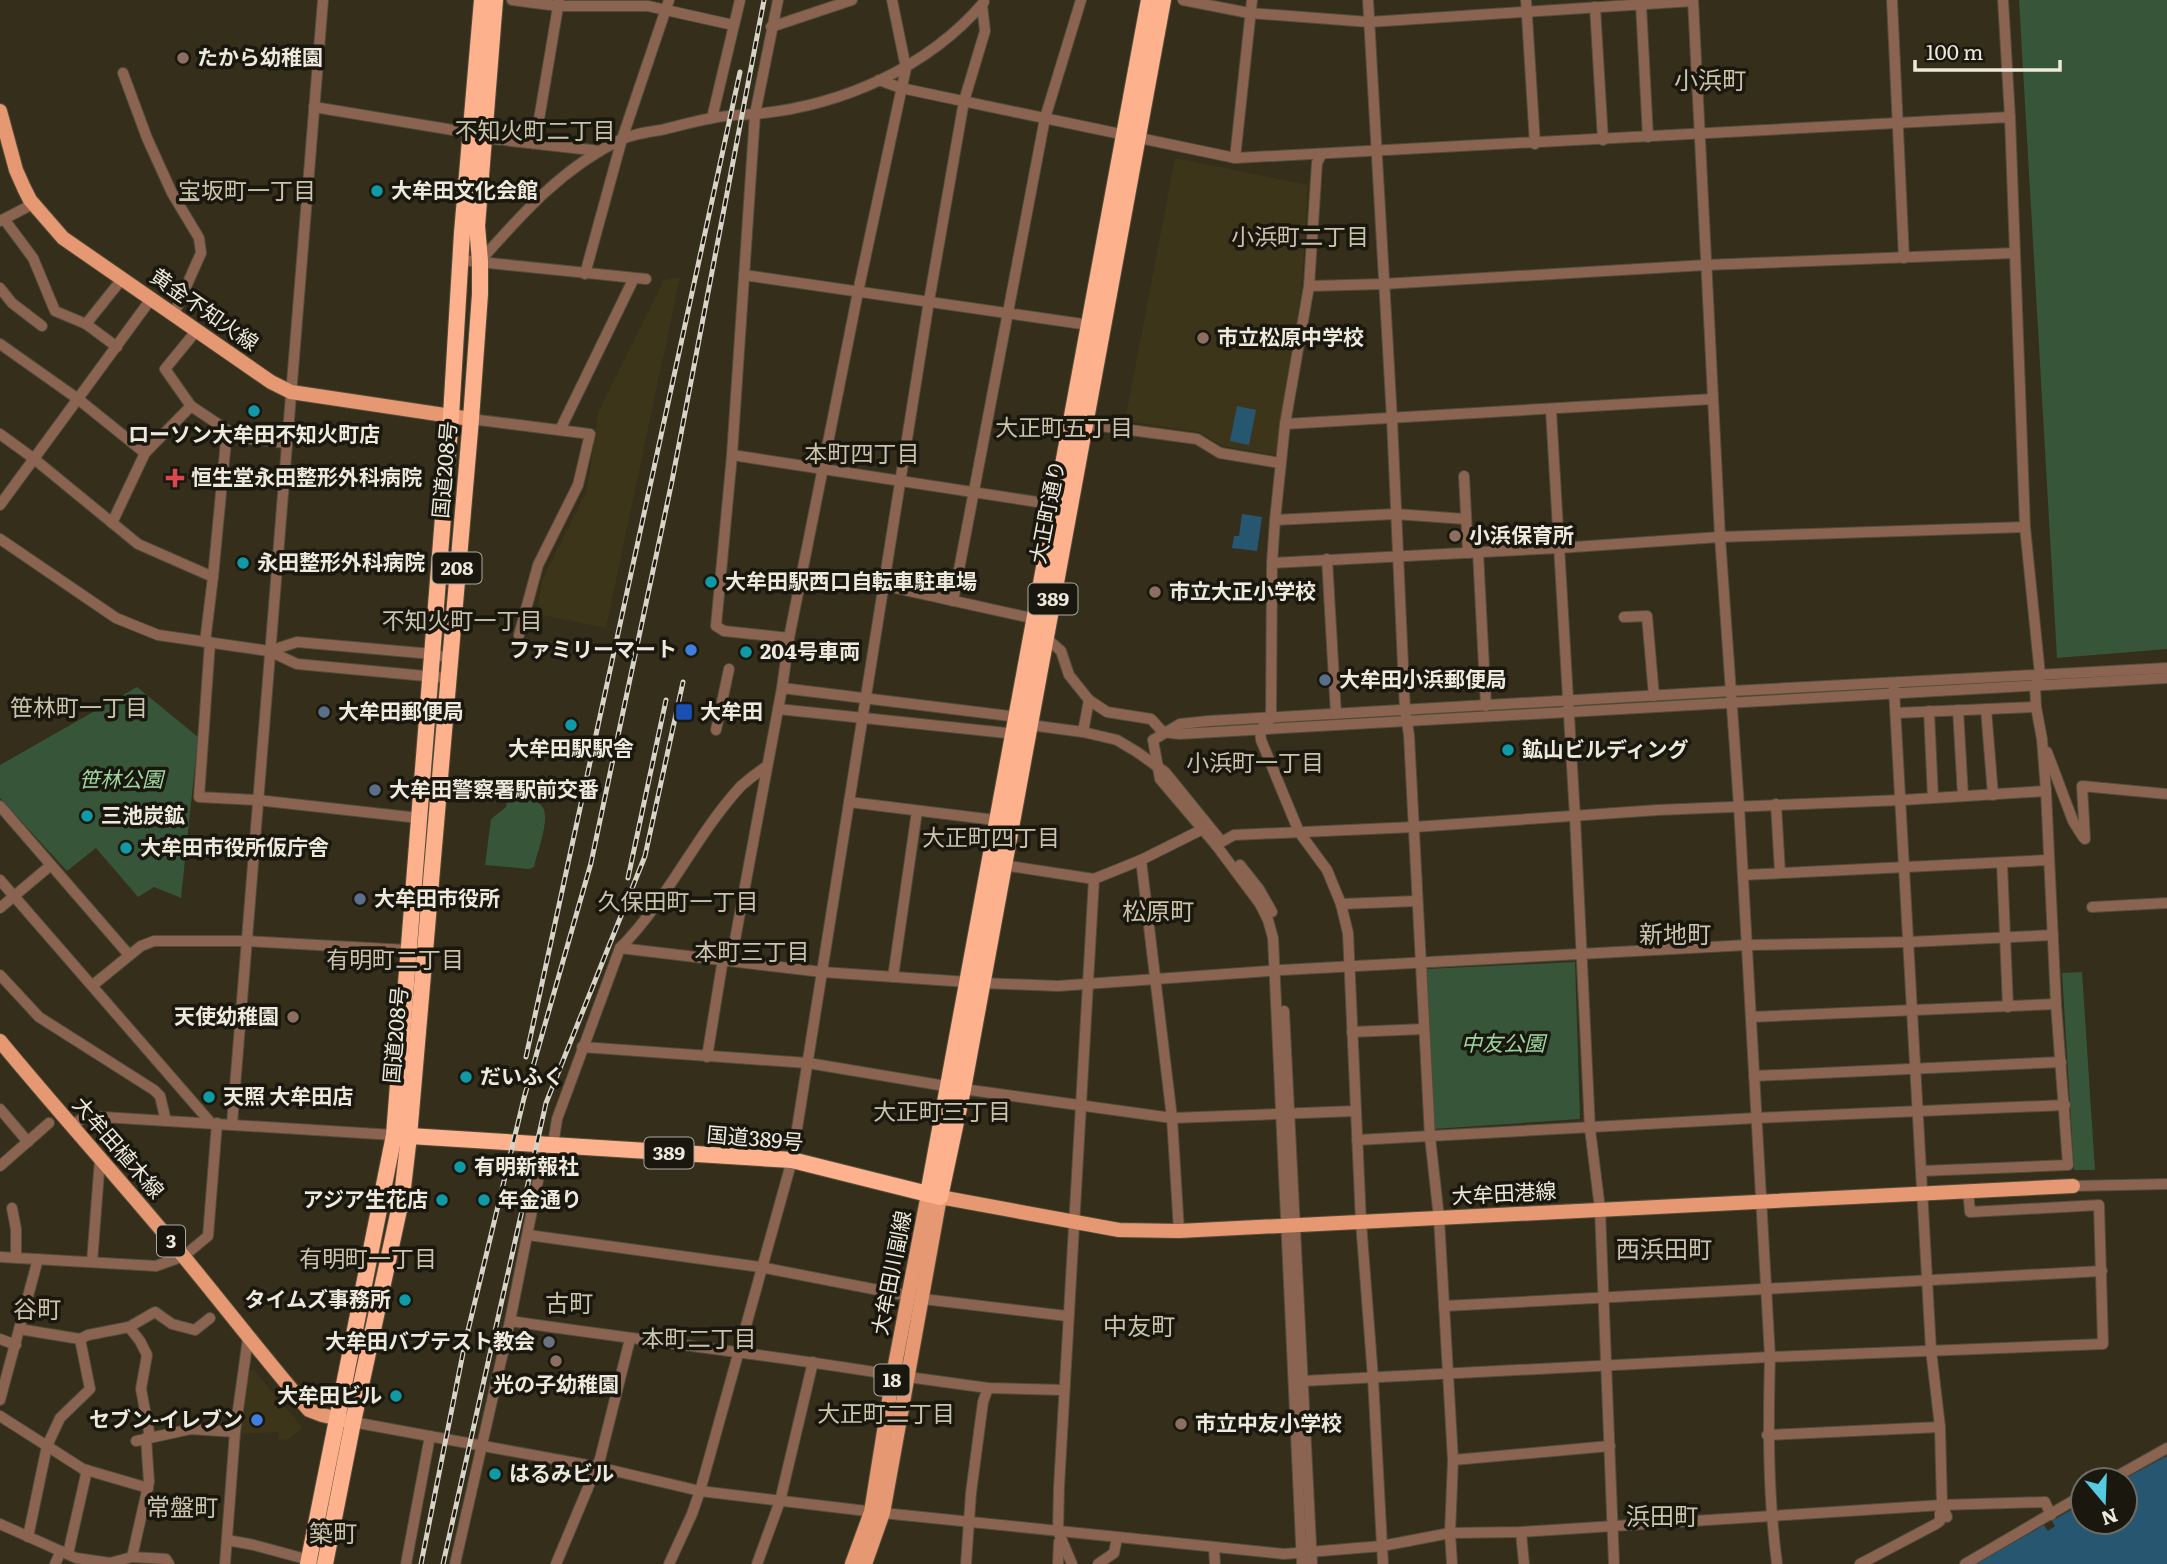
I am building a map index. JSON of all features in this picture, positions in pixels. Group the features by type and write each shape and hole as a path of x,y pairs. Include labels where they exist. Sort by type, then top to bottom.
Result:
{"highway":[{"name":"国道208号","path":"402,1135 471,419 480,261 477,226 482,0"},
{"name":"国道208号","path":"315,1563 345,1421 402,1196 407,950 451,416 460,260 495,0"},
{"name":"大正町通り","path":"1038,629 1131,137 1149,0"},
{"name":"大正町通り","path":"934,1196 1024,721 1057,505 1079,423 1089,326 1163,0"},
{"name":"大正町通り","path":"974,983 1003,865 1004,822 1014,736 1024,721"},
{"name":"国道389号","path":"402,1135 792,1160 934,1196"}],"main road":[{"name":"黄金不知火線","path":"0,111 16,170 33,204 63,237 271,382 291,392 471,419"},
{"name":"大牟田植木線","path":"0,1041 184,1256 309,1410 345,1421"},
{"name":"大牟田港線","path":"934,1196 1119,1230 1179,1231 2073,1186"},
{"name":"大牟田川副線","path":"865,1564 877,1513 934,1196"},
{"name":"大牟田川副線","path":"852,1564 877,1513"}],"street":[{"path":"232,1124 323,0"},
{"path":"512,0 668,5 733,25"},
{"path":"712,118 740,0"},
{"path":"778,0 755,114 732,455 716,626 724,631 789,638"},
{"path":"771,27 829,4 852,0"},
{"path":"707,1057 767,765 789,638 858,292 906,68 892,0"},
{"path":"953,601 1045,118 1081,0"},
{"path":"1183,0 1249,13 1369,22 1693,1 1720,537 1739,806 1770,1357 1767,1435 1771,1516 1777,1564"},
{"path":"1235,158 1252,0"},
{"path":"1368,0 1430,1137 1439,1219 1453,1460 1450,1533 1452,1564"},
{"path":"1526,0 1535,144"},
{"path":"1892,0 1904,258"},
{"path":"1921,1171 2068,1165 2056,1004 2046,790 2042,739 2036,707 2038,681 2025,527 2010,117 2003,0"},
{"path":"480,261 543,193 577,165 622,139 712,118 804,107 847,94 906,68 961,26 984,2"},
{"path":"668,1564 700,1491 792,1160 929,301 964,101 985,32 984,2"},
{"path":"536,143 559,3"},
{"path":"585,274 622,139 668,5"},
{"path":"1641,5 1648,137"},
{"path":"1595,8 1603,140"},
{"path":"123,73 147,138 172,194 199,238 201,253 174,314"},
{"path":"879,80 901,88 1235,158 2010,117"},
{"path":"314,107 478,135 600,151"},
{"path":"1321,155 1317,163 1309,286 1280,463 1272,563 1271,718 1260,730 1261,740 1299,832 1327,870 1342,904 1348,933 1361,1222 1383,1564"},
{"path":"33,204 2,220 33,258 55,311 86,324 117,347"},
{"path":"1309,286 1706,265 2015,253"},
{"path":"460,260 640,279 560,430"},
{"path":"744,275 1089,326"},
{"path":"86,324 122,279"},
{"path":"0,288 12,303 43,327"},
{"path":"0,505 151,299"},
{"path":"197,330 165,369 191,406 227,430 251,439 286,443"},
{"path":"0,344 78,399 145,453"},
{"path":"1285,424 1713,400"},
{"path":"112,523 145,453 191,406"},
{"path":"1551,410 1590,1129 1600,1209 1614,1564"},
{"path":"471,419 590,434 578,485 538,565 519,635"},
{"path":"1079,423 1197,439 1220,453 1280,463"},
{"path":"227,430 208,642 199,797 257,800 419,818"},
{"path":"0,434 138,544 213,577"},
{"path":"732,455 1057,505"},
{"path":"1464,476 1466,519 1473,552 1486,705"},
{"path":"1275,520 1395,514 1466,519"},
{"path":"1272,563 1397,558 1720,537 2025,527"},
{"path":"0,539 116,618 158,635 269,651 297,664 447,678"},
{"path":"1327,559 1336,714"},
{"path":"882,585 953,601 1038,629 1061,651 1069,675 1089,700 1107,712 1151,719 1163,732 1179,734 1260,730 1406,716 1732,696 2038,681 2167,678"},
{"path":"1624,617 1647,616 1654,696"},
{"path":"269,651 297,642 432,654 449,658"},
{"path":"2038,681 2167,668"},
{"path":"716,730 729,669"},
{"path":"1963,796 1966,684"},
{"path":"782,688 865,696 1024,721 1117,740 1166,772 1260,904 1268,919 1279,970 1304,1556 1312,1564"},
{"path":"1860,1564 1936,1524 1940,1521 1940,1513 1947,1517 1942,1505 1940,1427 1931,1350 1894,688"},
{"path":"1218,843 1160,779 1153,740 1180,724 1336,714 1406,716 1486,705 1567,706 1654,696 1732,696"},
{"path":"1083,732 1089,700"},
{"path":"1896,713 2036,707"},
{"path":"778,709 1014,736"},
{"path":"1986,709 1993,795"},
{"path":"1929,711 1933,798"},
{"path":"2042,739 2073,821 2085,839 2082,786 2167,793"},
{"path":"455,1564 549,1145 556,1119 620,948 639,930 692,852 742,786 767,765"},
{"path":"1218,843 1234,835 2046,790"},
{"path":"849,802 1004,822"},
{"path":"1776,804 1780,873"},
{"path":"0,806 129,955"},
{"path":"892,977 917,811"},
{"path":"1003,865 1094,879 1141,860 1203,829"},
{"path":"1141,860 1172,1118 1179,1231"},
{"path":"1743,875 2049,860"},
{"path":"2002,863 2008,1007"},
{"path":"0,908 51,865"},
{"path":"1058,1564 1067,1316 1094,879"},
{"path":"0,880 214,1123 208,1236 184,1256 156,1266 0,1256"},
{"path":"1342,904 1418,901"},
{"path":"2092,907 2167,903"},
{"path":"620,948 822,972 974,983 1089,985 1279,970 1581,956 1747,945 2004,939 2053,935"},
{"path":"93,985 141,946 154,941 246,941 407,950"},
{"path":"0,975 39,1017 154,1090 160,1096 166,1121"},
{"path":"1751,1017 2056,1004"},
{"path":"1352,1032 1424,1029"},
{"path":"582,1048 808,1063 1172,1118 1356,1111"},
{"path":"1754,1076 2061,1062"},
{"path":"1357,1140 1756,1118 2065,1105"},
{"path":"0,1109 28,1142"},
{"path":"70,1126 87,1116 402,1135"},
{"path":"0,1166 49,1123"},
{"path":"92,1262 100,1159"},
{"path":"2073,1186 2167,1184"},
{"path":"1303,1381 1770,1357 2103,1344 2099,1205 1970,1212 1968,1190"},
{"path":"12,1208 16,1229 16,1257"},
{"path":"1291,1226 1303,1381 1304,1556"},
{"path":"528,1235 760,1268 916,1298 1067,1316"},
{"path":"0,1400 38,1259"},
{"path":"1444,1306 2102,1271"},
{"path":"19,1329 80,1339 129,1326 155,1312 173,1324 195,1331 211,1318"},
{"path":"510,1321 988,1388 1064,1390"},
{"path":"129,1326 147,1355 141,1389 148,1488 132,1557"},
{"path":"225,1564 235,1432 248,1338"},
{"path":"0,1339 16,1345"},
{"path":"28,1537 47,1446 60,1418 90,1390 80,1339"},
{"path":"556,1564 598,1467 631,1339"},
{"path":"757,1564 780,1501 813,1362"},
{"path":"966,1564 983,1402 988,1388"},
{"path":"0,1416 87,1470 148,1488"},
{"path":"345,1421 598,1467 700,1491 1058,1535 1304,1556 1382,1546 1450,1533 1521,1532 1942,1505 2045,1502 2051,1515"},
{"path":"1767,1435 1940,1427"},
{"path":"144,1438 191,1429 235,1432"},
{"path":"406,1564 430,1436"},
{"path":"1453,1460 1610,1446"},
{"path":"2135,1466 2167,1448"},
{"path":"55,1564 64,1553 87,1470"},
{"path":"1965,1564 2069,1504"},
{"path":"0,1524 76,1558 110,1563 132,1557 166,1559 169,1564"},
{"path":"1521,1532 1524,1564"},
{"path":"1058,1535 1072,1564"},
{"path":"1098,1564 1114,1553 1117,1538"},
{"path":"227,1540 315,1563"},
{"path":"1214,1549 1214,1564"}],"shaded area":[{"path":"1175,158 1308,185 1302,288 1276,455 1223,446 1199,432 1125,421"},
{"path":"680,277 606,628 537,614 542,580 587,490 598,413 664,280"},
{"path":"253,1369 303,1428 289,1439 279,1440 278,1432 241,1434 246,1375"}],"green space":[{"path":"2019,0 2167,0 2167,649 2057,658"},
{"name":"笹林公園","path":"137,687 198,737 181,898 154,887 138,897 96,848 67,871 0,798 0,765"},
{"path":"522,778 533,781 533,795 544,810 545,816 534,867 529,869 485,865 491,819 506,807 509,786 519,788"},
{"name":"中友公園","path":"1575,962 1580,1119 1433,1129 1426,969"},
{"path":"2082,972 2095,1170 2074,1170 2062,973"}],"water":[{"path":"1237,406 1256,410 1249,445 1230,441"},
{"path":"1242,514 1262,517 1257,551 1232,548 1234,536 1239,536"},
{"path":"2167,1456 2167,1564 1976,1564 2044,1525 2048,1531 2055,1526 2052,1521 2069,1511 2069,1536 2139,1536 2139,1471"}],"railway":[{"path":"421,1564 465,1343 524,1098 591,863 672,481 764,0"},
{"path":"526,1057 740,72"},
{"path":"443,1564 546,1103 645,856 683,682"},
{"path":"628,878 666,700"}],"place":[{"name":"たから幼稚園","path":"183,58"},
{"name":"大牟田文化会館","path":"377,191"},
{"name":"市立松原中学校","path":"1203,338"},
{"name":"ローソン大牟田不知火町店","path":"254,411"},
{"name":"恒生堂永田整形外科病院","path":"175,478"},
{"name":"小浜保育所","path":"1455,536"},
{"name":"永田整形外科病院","path":"243,563"},
{"name":"大牟田駅西口自転車駐車場","path":"711,582"},
{"name":"市立大正小学校","path":"1155,592"},
{"name":"ファミリーマート","path":"691,650"},
{"name":"204号車両","path":"746,652"},
{"name":"大牟田小浜郵便局","path":"1325,680"},
{"name":"大牟田郵便局","path":"324,712"},
{"name":"大牟田","path":"684,712"},
{"name":"大牟田駅駅舎","path":"571,725"},
{"name":"鉱山ビルディング","path":"1508,750"},
{"name":"大牟田警察署駅前交番","path":"375,790"},
{"name":"三池炭鉱","path":"87,816"},
{"name":"大牟田市役所仮庁舎","path":"126,848"},
{"name":"大牟田市役所","path":"360,899"},
{"name":"天使幼稚園","path":"293,1017"},
{"name":"だいふく","path":"466,1077"},
{"name":"天照 大牟田店","path":"209,1097"},
{"name":"有明新報社","path":"460,1167"},
{"name":"アジア生花店","path":"442,1200"},
{"name":"年金通り","path":"484,1200"},
{"name":"タイムズ事務所","path":"405,1300"},
{"name":"大牟田バプテスト教会","path":"549,1342"},
{"name":"光の子幼稚園","path":"556,1361"},
{"name":"大牟田ビル","path":"396,1396"},
{"name":"セブン-イレブン","path":"257,1420"},
{"name":"市立中友小学校","path":"1181,1424"},
{"name":"はるみビル","path":"495,1474"}],"district":[{"name":"小浜町","path":"1710,81"},
{"name":"不知火町二丁目","path":"535,131"},
{"name":"宝坂町一丁目","path":"247,191"},
{"name":"小浜町二丁目","path":"1300,237"},
{"name":"大正町五丁目","path":"1064,428"},
{"name":"本町四丁目","path":"862,454"},
{"name":"不知火町一丁目","path":"462,621"},
{"name":"笹林町一丁目","path":"79,708"},
{"name":"小浜町一丁目","path":"1255,763"},
{"name":"大正町四丁目","path":"991,838"},
{"name":"久保田町一丁目","path":"678,902"},
{"name":"松原町","path":"1158,912"},
{"name":"新地町","path":"1675,935"},
{"name":"本町三丁目","path":"752,952"},
{"name":"有明町二丁目","path":"395,960"},
{"name":"大正町三丁目","path":"942,1112"},
{"name":"西浜田町","path":"1664,1250"},
{"name":"有明町一丁目","path":"368,1259"},
{"name":"古町","path":"569,1304"},
{"name":"谷町","path":"37,1310"},
{"name":"中友町","path":"1139,1327"},
{"name":"本町二丁目","path":"699,1339"},
{"name":"大正町二丁目","path":"886,1414"},
{"name":"常盤町","path":"182,1508"},
{"name":"浜田町","path":"1662,1517"},
{"name":"築町","path":"333,1534"}]}
